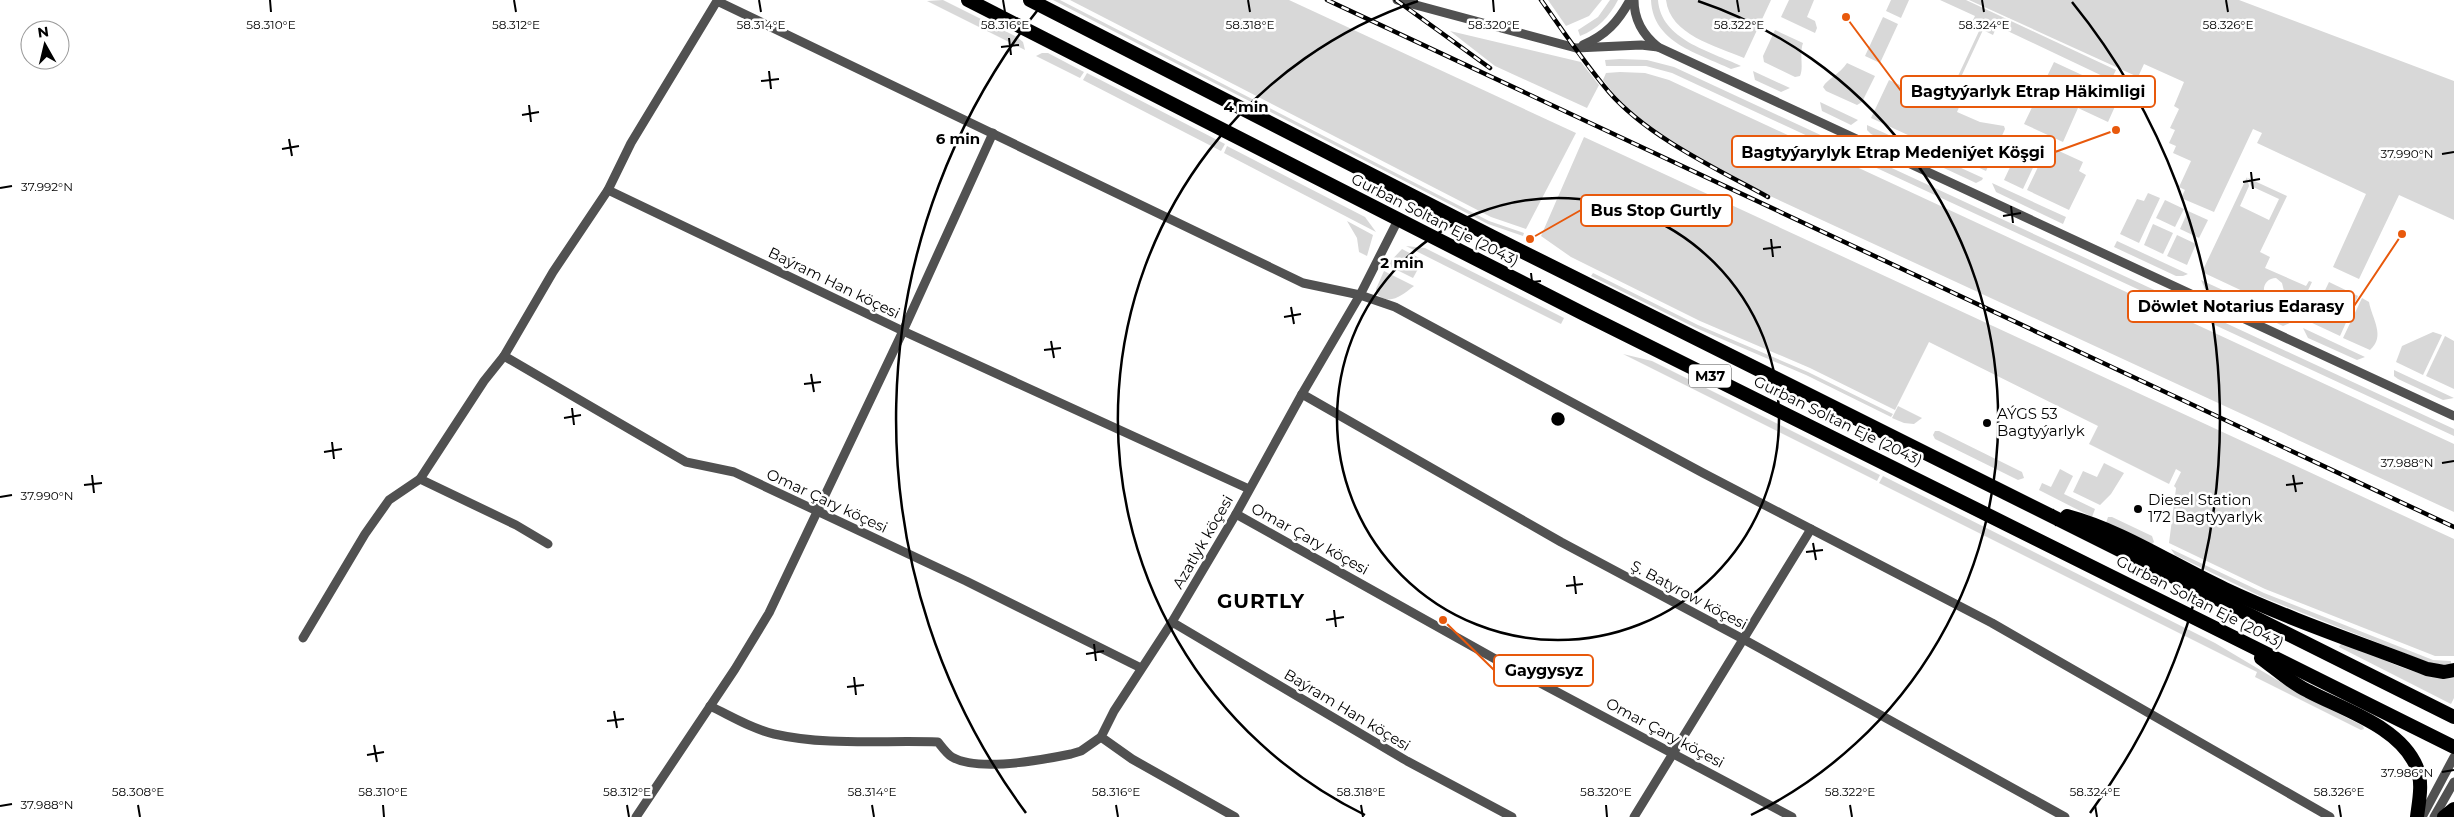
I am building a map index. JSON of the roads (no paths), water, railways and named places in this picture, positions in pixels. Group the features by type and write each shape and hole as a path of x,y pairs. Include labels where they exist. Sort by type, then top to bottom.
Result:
{"highway":[{"name":"Gurban Soltan Eje (2043)","path":"968,0 1398,220 2454,747"},
{"name":"Gurban Soltan Eje (2043)","path":"1030,0 1491,236 2454,717"},
{"path":"2036,507 2093,523 2226,590 2427,669 2444,672 2454,670"},
{"path":"2162,558 2255,617"},
{"path":"2230,635 2305,690 2376,726 2402,744 2418,769 2420,792 2417,817"},
{"path":"2444,817 2454,808"}],"street":[{"path":"1397,0 1576,48 1641,45 1658,47 2454,416"},
{"path":"1576,48 1595,40 1612,28 1630,0"},
{"path":"1634,0 1634,10 1641,30 1658,47"},
{"path":"303,638 370,527 389,500 420,479 484,381 504,356 553,272 608,190 632,143 717,1 1303,283 1360,295 1395,308 1702,473 1992,623 2330,817"},
{"path":"636,817 710,706 769,612 903,331 993,133"},
{"name":"Baýram Han köçesi","path":"608,190 903,331 1249,488"},
{"name":"Azatlyk köçesi","path":"1101,737 1141,668 1172,622 1236,514 1302,394 1360,295 1398,220"},
{"name":"Omar Çary köçesi","path":"504,356 686,462 734,472 966,581 1141,668"},
{"name":"Ş. Batyrow köçesi","path":"1302,394 1561,542 1743,639 2065,817"},
{"path":"420,479 516,525 548,544"},
{"name":"Omar Çary köçesi","path":"1236,514 1498,660 1792,817"},
{"path":"1634,817 1811,529"},
{"name":"Baýram Han köçesi","path":"1172,622 1407,762 1512,817"},
{"path":"710,706 773,734 828,740 938,742 951,757 976,764 1005,764 1071,754 1081,751 1101,737 1132,759 1235,817"},
{"path":"2422,817 2454,757"},
{"path":"2434,817 2454,782"}],"railway":[{"path":"1327,0 2454,527"},
{"path":"1396,0 1490,68"},
{"path":"1541,0 1591,70 1625,108 1663,138 1768,197"}],"place":[{"name":"Bagtyýarlyk Etrap Häkimligi","path":"1846,17"},
{"name":"Bagtyýarylyk Etrap Medeniýet Köşgi","path":"2116,130"},
{"name":"Döwlet Notarius Edarasy","path":"2402,234"},
{"name":"Bus Stop Gurtly","path":"1530,239"},
{"name":"AÝGS 53 Bagtyýarlyk","path":"1987,423"},
{"name":"Diesel Station 172 Bagtyyarlyk","path":"2138,509"},
{"name":"Gaygysyz","path":"1443,620"}],"district":[{"name":"GURTLY","path":"1261,601"}]}
